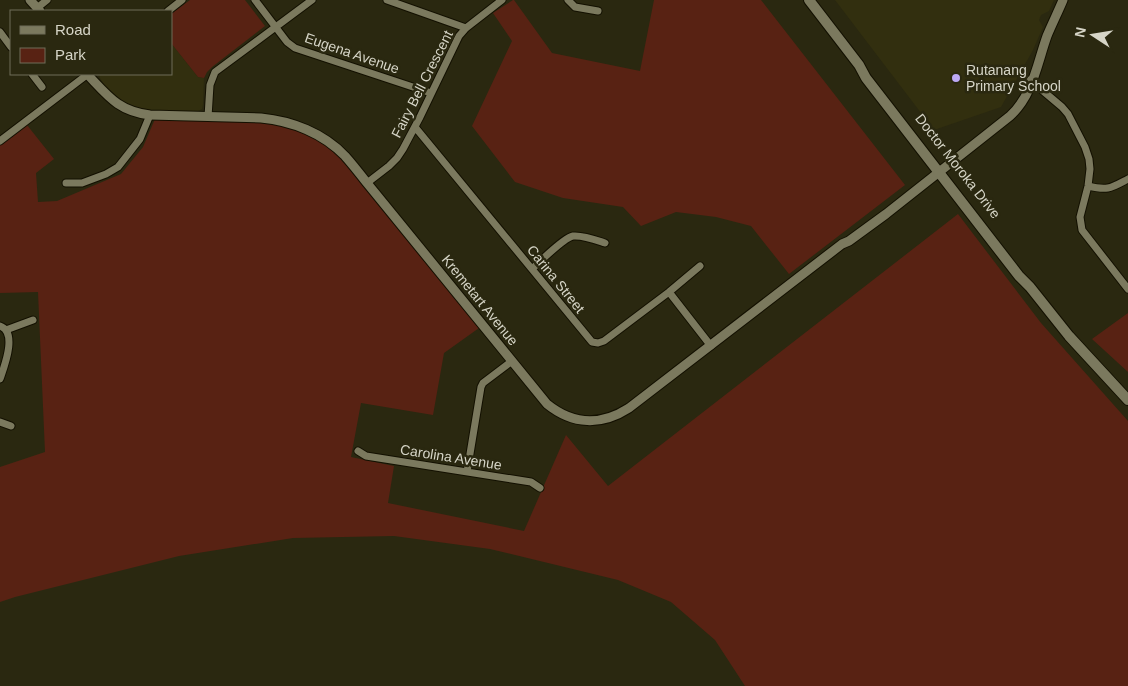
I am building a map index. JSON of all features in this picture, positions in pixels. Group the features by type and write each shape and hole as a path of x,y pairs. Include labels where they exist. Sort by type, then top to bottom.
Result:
{"main road":[{"name":"Doctor Moroka Drive","path":"809,0 859,65 870,75 1019,276 1069,336 1128,400"}],"street":[{"path":"30,0 38,10 47,0"},
{"path":"169,10 182,0"},
{"name":"Eugena Avenue","path":"255,0 288,42 300,50 431,93"},
{"path":"208,117 210,85 216,72 312,0"},
{"path":"387,0 466,28"},
{"name":"Fairy Bell Crescent","path":"367,183 397,158 403,149 416,127 459,36 466,28 502,0"},
{"path":"568,0 575,7 598,11"},
{"name":"Kremetart Avenue","path":"89,75 110,99 138,114 278,120 303,128 330,143 367,183 547,404 570,418 577,420 599,420 616,416 629,408 842,244 852,239 1012,108 1032,78 1063,0"},
{"path":"0,32 10,42"},
{"path":"33,75 42,88"},
{"path":"0,141 87,75"},
{"path":"1032,78 1068,114 1085,147 1090,169 1088,186 1080,217 1082,230 1128,289"},
{"path":"66,183 82,183 106,174 118,167 140,139 150,115"},
{"name":"Carina Street","path":"416,127 590,341 596,343 604,341 700,266"},
{"path":"1088,186 1107,189 1128,178"},
{"path":"532,270 572,236 605,243"},
{"path":"669,292 711,346"},
{"path":"0,379 8,355 8,339 3,328 33,320"},
{"path":"467,472 481,387 483,383 512,361"},
{"path":"0,422 12,426"},
{"name":"Carolina Avenue","path":"358,451 366,456 531,482 540,488"}],"shaded area":[{"name":"Rutanang Primary School","path":"835,0 1054,0 1049,11 1041,15 1039,20 1043,27 1033,50 1001,107 934,130"},
{"path":"172,44 198,77 204,78 202,109 198,111 160,112 127,104 110,93 99,75 172,75"}],"green space":[{"path":"190,0 245,0 265,26 212,67 204,78 198,77 172,44 172,13"},
{"path":"513,0 552,53 640,71 654,0 761,0 905,185 789,274 751,226 716,217 676,212 641,226 623,207 563,198 515,182 472,126 512,41 493,13"},
{"path":"155,119 277,123 308,134 329,147 366,185 479,328 444,353 433,415 361,403 351,457 394,466 388,503 524,531 566,435 608,486 958,214 1041,323 1128,421 1128,686 745,686 715,640 671,602 618,580 490,549 394,536 293,538 179,556 0,602 0,467 45,452 38,292 0,293 0,145 27,125 54,159 36,173 38,202 57,201 121,174 143,147"},
{"path":"1128,313 1128,372 1092,339"}],"place":[{"name":"Rutanang Primary School","path":"956,78"}]}
